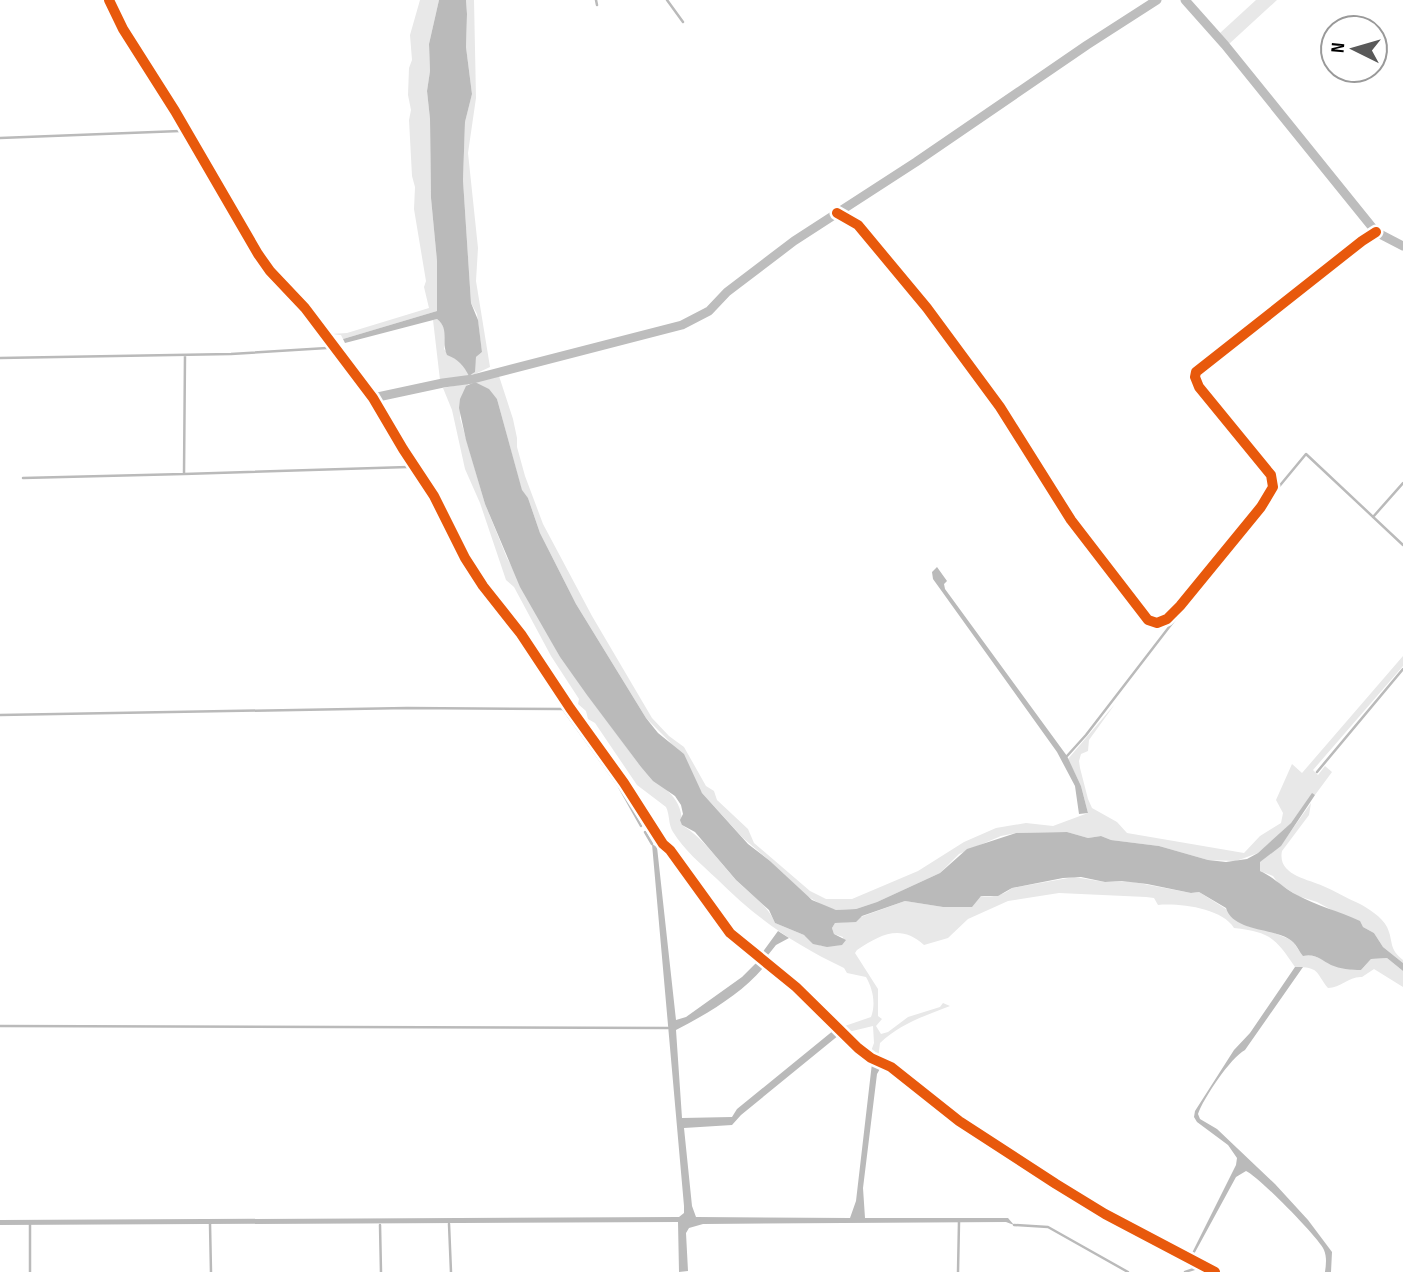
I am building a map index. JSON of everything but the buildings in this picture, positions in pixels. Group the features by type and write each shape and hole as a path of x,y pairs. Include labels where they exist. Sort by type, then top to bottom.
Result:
{"street":[{"path":"109,0 123,29 175,111 258,254 305,308 373,398 434,496 483,586 521,635 663,844 730,933 796,987 858,1048 891,1067 959,1121 1105,1214 1215,1272"},
{"path":"373,398 473,379 682,325 709,310 727,292 794,241 1157,0"},
{"path":"1185,0 1225,45 1376,232 1403,246"},
{"path":"837,214 858,225 927,308 1000,407 1071,520 1148,620 1157,623 1167,619 1180,606 1261,507 1273,487 1271,475 1199,387 1196,373 1376,232"}],"shaded area":[{"path":"420,0 439,0 429,44 430,71 427,91 431,198 437,261 437,311 343,339 341,335 331,334 347,333 429,308 414,209 415,187 409,120 411,110 408,95 412,60 410,35"},
{"path":"439,0 466,0 466,47 472,94 465,122 463,180 471,303 478,320 482,352 476,357 475,372 469,376 460,363 447,355 443,327 437,319 345,343 343,339 437,311 437,261 431,198 427,91 430,71 429,44"},
{"path":"466,0 474,0 476,98 468,153 478,248 476,281 490,367 473,375 476,357 482,352 477,314 471,303 463,180 465,122 472,94 466,47"},
{"path":"1256,0 1277,0 1229,44 1220,33"},
{"path":"437,319 445,332 444,349 462,363 469,376 440,380 433,320"},
{"path":"499,376 513,419 525,476 543,524 592,616 652,718 684,747 706,786 714,791 717,800 748,829 754,843 810,891 826,899 852,899 918,871 964,842 996,828 1026,823 1053,826 1088,813 1081,786 1068,759 1115,704 1089,740 1088,751 1081,754 1079,761 1092,808 1117,822 1127,833 1244,853 1260,836 1281,823 1283,813 1276,800 1292,764 1302,773 1403,656 1403,666 1313,770 1318,775 1325,766 1332,772 1315,795 1312,794 1291,823 1258,853 1236,861 1208,860 1159,846 1111,840 1101,836 1088,838 1067,832 1016,833 1001,836 959,854 940,873 877,902 856,909 827,908 807,896 743,838 702,793 670,742 646,718 576,604 540,533 528,498 522,491 497,399 488,389 475,382"},
{"path":"475,382 489,389 497,399 522,490 528,498 540,533 576,604 646,718 658,733 684,754 702,793 748,844 812,900 836,910 856,909 940,873 967,849 1016,833 1067,832 1088,838 1101,836 1111,840 1159,846 1208,860 1226,862 1247,859 1258,853 1291,823 1312,793 1315,795 1281,846 1260,862 1260,871 1305,899 1360,921 1363,927 1374,933 1383,947 1403,963 1403,971 1387,958 1371,959 1361,970 1357,970 1334,966 1314,956 1303,956 1289,939 1236,921 1226,908 1199,892 1081,877 1012,888 998,896 981,896 972,907 943,907 905,901 862,916 856,922 835,923 832,928 834,934 846,940 842,945 827,947 813,944 804,935 775,923 769,910 736,880 695,832 682,825 681,805 675,796 653,781 587,695 560,657 520,587 485,504 466,440 459,408 460,399 466,386"},
{"path":"469,383 462,395 460,418 485,504 507,558 560,657 641,767 674,798 679,805 682,825 704,843 735,879 763,904 775,923 804,935 821,946 841,945 843,937 834,934 832,928 835,923 847,922 905,901 943,907 965,907 981,896 989,897 1012,888 1074,877 1105,882 1128,881 1191,893 1199,892 1247,926 1289,939 1300,952 1344,968 1361,970 1371,959 1387,958 1403,971 1403,987 1374,969 1362,977 1328,988 1313,969 1295,967 1270,938 1234,928 1228,921 1210,911 1177,905 1158,905 1154,898 1146,897 1059,893 1008,901 968,919 948,938 924,945 899,933 883,936 857,950 855,953 878,989 878,1016 882,1019 876,1026 881,1034 908,1017 940,1007 943,1003 950,1006 913,1021 888,1036 880,1043 878,1059 870,1054 874,1043 873,1026 844,1033 839,1028 871,1017 873,997 866,977 847,973 844,968 776,929 746,906 699,862 673,832 666,807 637,785 595,723 588,719 586,711 578,704 579,699 551,656 514,587 506,580 480,503 465,469 452,410 443,388"},
{"path":"937,567 947,581 944,584 945,589 1067,756 1081,786 1088,813 1079,814 1075,786 1057,752 933,579 932,572"},
{"path":"1311,803 1309,815 1282,851 1284,866 1295,875 1332,890 1374,913 1387,927 1393,948 1403,963 1383,947 1374,933 1317,902 1298,896 1278,883 1273,876 1260,871 1259,862 1281,845"},
{"path":"652,844 657,847 676,1020 686,1017 742,977 757,962 763,968 723,1003 676,1030 682,1118 732,1117 737,1109 834,1030 839,1035 732,1125 684,1128 692,1206 696,1217 850,1218 856,1201 872,1063 881,1067 877,1074 863,1188 865,1218 1008,1218 1014,1225 1006,1222 703,1224 689,1228 686,1233 688,1271 679,1272 678,1222 0,1225 0,1220 679,1217 684,1213 684,1206"},
{"path":"778,931 789,938 776,945 764,960 759,957"},
{"path":"1295,967 1303,967 1245,1050 1218,1079 1198,1114 1200,1119 1217,1129 1275,1184 1308,1220 1332,1252 1331,1272 1325,1272 1325,1253 1320,1243 1275,1195 1246,1171 1236,1177 1193,1256 1191,1255 1237,1158 1228,1145 1197,1122 1195,1111 1234,1050 1250,1033"}],"waterway":[{"path":"596,0 597,5"},
{"path":"667,0 683,22"},
{"path":"0,138 180,131"},
{"path":"0,358 231,354 327,348"},
{"path":"23,478 184,474 185,355"},
{"path":"1277,489 1306,454 1403,545"},
{"path":"184,474 408,467"},
{"path":"1373,517 1403,483"},
{"path":"1067,756 1183,609"},
{"path":"1317,772 1403,669"},
{"path":"0,715 407,708 563,709 618,785 641,826"},
{"path":"645,832 652,844"},
{"path":"0,1026 668,1028"},
{"path":"958,1272 959,1222"},
{"path":"210,1224 211,1272"},
{"path":"449,1224 451,1272"},
{"path":"30,1225 30,1272"},
{"path":"380,1225 381,1272"},
{"path":"1014,1225 1048,1227 1128,1272"},
{"path":"1185,1272 1197,1268 1205,1272"}],"cycle path":[{"path":"109,0 123,29 175,111 258,254 270,271 305,308 373,398 434,496 465,558 483,586 521,634 663,844 730,933 796,987 858,1048 871,1058 891,1067 959,1121 1105,1214 1215,1272"},
{"path":"837,213 858,225 927,308 1000,407 1071,520 1148,620 1157,623 1167,619 1180,606 1261,507 1273,487 1271,475 1199,387 1196,372 1376,232"}]}
